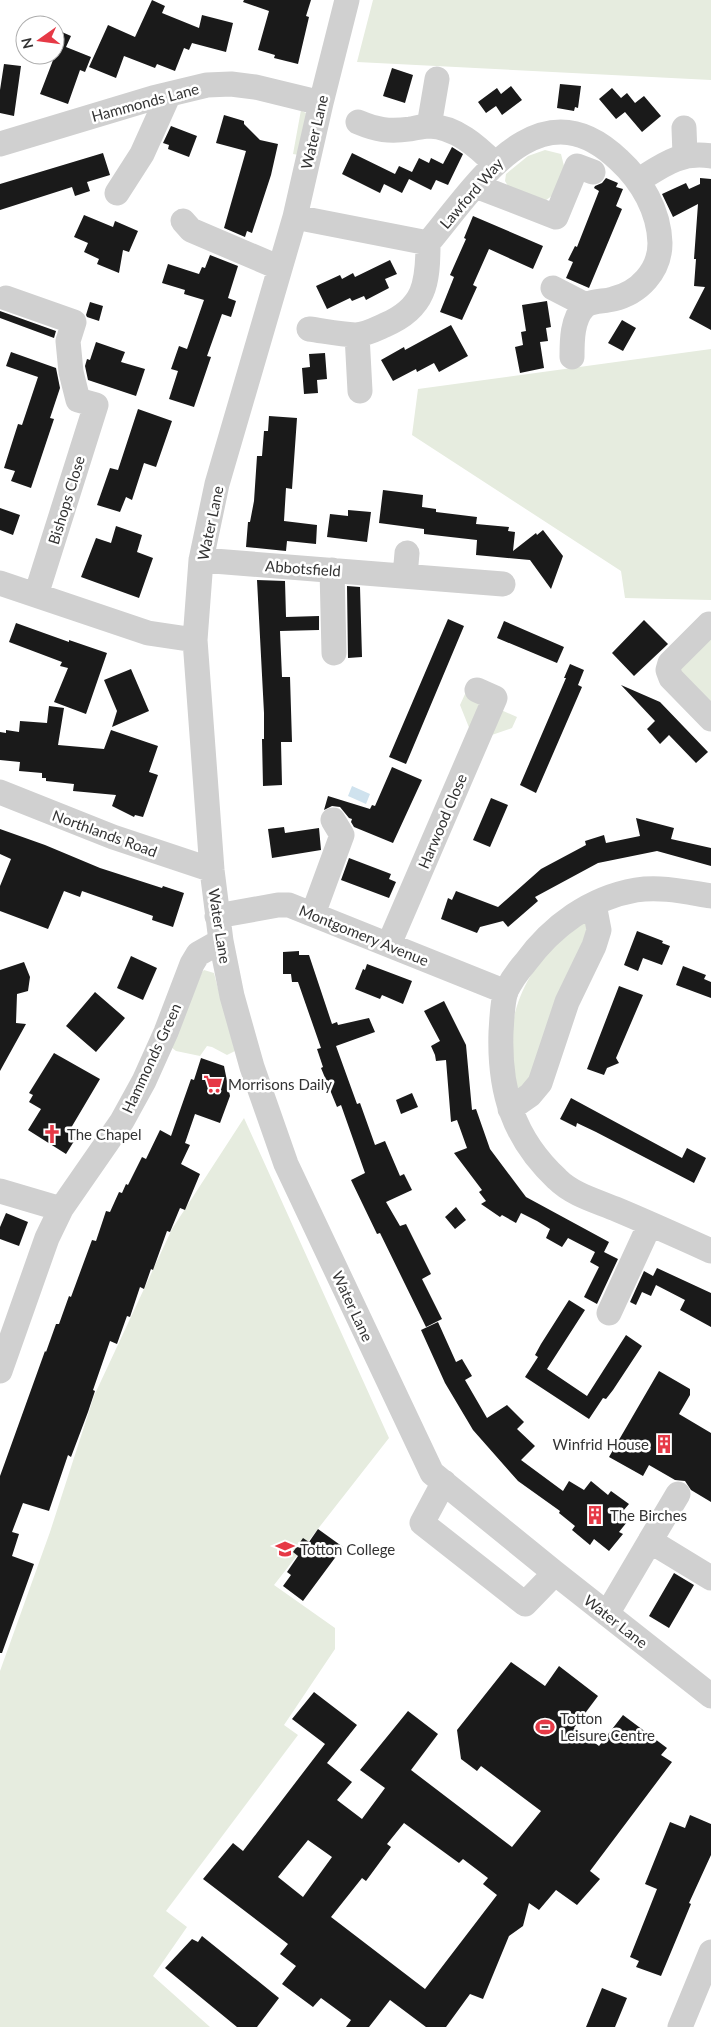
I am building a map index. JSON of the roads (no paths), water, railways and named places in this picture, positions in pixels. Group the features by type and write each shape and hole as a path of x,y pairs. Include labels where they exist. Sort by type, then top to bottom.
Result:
{"street":[{"name":"Water Lane","path":"347,0 295,218 218,484 201,560 195,640 212,870 221,941 232,996 250,1059 286,1164 432,1472 555,1573 711,1696"},
{"path":"429,126 437,79"},
{"name":"Hammonds Lane","path":"0,144 169,94 207,85 231,84 255,87 321,103"},
{"path":"117,193 142,154 169,94"},
{"path":"358,122 379,130 396,131 429,126 449,130 481,149 495,164"},
{"path":"684,128 684,155"},
{"name":"Lawford Way","path":"428,243 495,164 508,152 525,141 546,133 564,131 581,135 598,143 613,154 639,180 658,228 660,243 658,258 652,273 640,287 626,295 586,305"},
{"path":"639,180 684,155 699,154 711,156"},
{"path":"476,186 556,217 577,166 593,172"},
{"path":"295,218 428,243 428,263 422,296 410,310 396,321 358,335 309,329"},
{"path":"183,221 191,230 280,268"},
{"path":"553,288 586,305 580,313 574,329 572,357"},
{"name":"Bishops Close","path":"6,298 74,322 68,341 71,372 78,400 96,405 36,595"},
{"path":"358,335 360,391"},
{"name":"Abbotsfield","path":"201,560 332,570 406,565 503,584"},
{"path":"332,570 334,653"},
{"path":"0,583 148,633 195,640"},
{"path":"706,622 670,663 668,670 671,678 711,718"},
{"name":"Harwood Close","path":"389,944 495,698"},
{"name":"Northlands Road","path":"0,792 113,838 212,870"},
{"path":"313,914 342,835 333,820"},
{"path":"711,896 683,891 636,890 594,904 576,913 553,929 534,950 506,992 502,1016 501,1046 502,1075 510,1109 527,1142 558,1180 580,1194 711,1251"},
{"path":"510,1109 530,1095 540,1083 568,1002 600,930 594,904"},
{"name":"Montgomery Avenue","path":"218,916 278,905 289,905 506,992"},
{"name":"Hammonds Green","path":"0,1371 47,1238 61,1210 122,1121 144,1082 166,1032 192,964 198,954 221,941"},
{"path":"0,1191 61,1210"},
{"path":"609,1313 650,1224"},
{"path":"444,1482 422,1523 525,1604 555,1573"},
{"path":"607,1614 678,1494"},
{"path":"650,1541 711,1578"},
{"path":"680,2027 711,1952"}],"water":[{"path":"352,786 370,794 366,804 348,796"}],"place":[{"name":"Morrisons Daily","path":"213,1084"},
{"name":"The Chapel","path":"52,1134"},
{"name":"Winfrid House","path":"664,1444"},
{"name":"The Birches","path":"595,1515"},
{"name":"Totton College","path":"285,1549"},
{"name":"Totton Leisure Centre","path":"545,1727"}]}
